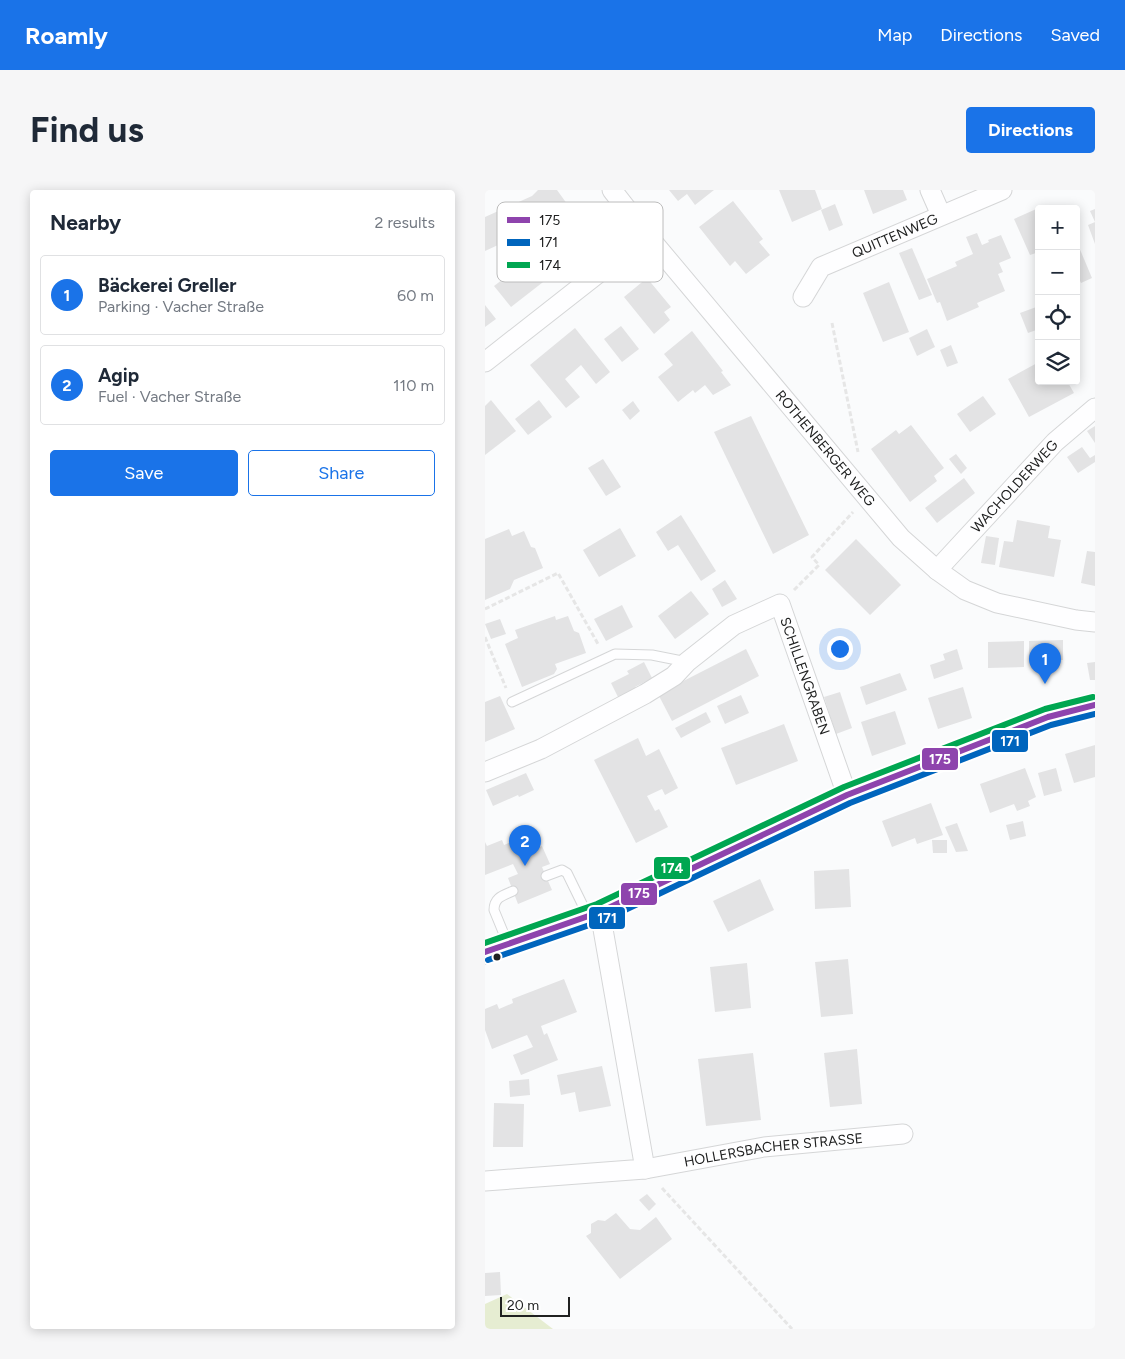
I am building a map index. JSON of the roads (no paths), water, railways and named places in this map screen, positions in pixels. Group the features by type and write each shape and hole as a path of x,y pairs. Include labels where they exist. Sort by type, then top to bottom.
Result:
{"street":[{"name":"ROTHENBERGER WEG","path":"612,190 621,202"},
{"path":"930,190 941,215"},
{"name":"QUITTENWEG","path":"803,297 821,267 1002,190"},
{"name":"ROTHENBERGER WEG","path":"663,255 901,538 937,570 965,590 997,603 1076,620 1095,622"},
{"path":"485,362 588,282"},
{"name":"WACHOLDERWEG","path":"937,570 1055,442 1095,408"},
{"name":"SCHILLENGRABEN","path":"485,772 541,749 645,694 674,676 687,662 734,625 780,604 847,794"},
{"path":"485,952 594,914 847,794 1048,718 1095,705"},
{"path":"594,914 645,1169"},
{"name":"HOLLERSBACHER STRASSE","path":"485,1181 645,1169 764,1147 903,1134"}],"lane":[{"path":"512,702 615,654 652,655 687,662"},
{"path":"546,876 562,870 567,873 594,914"},
{"path":"508,945 493,910 499,897 513,891"}],"place":[{"name":"Bäckerei Greller","path":"1045,684"},
{"name":"Agip","path":"525,866"}]}
